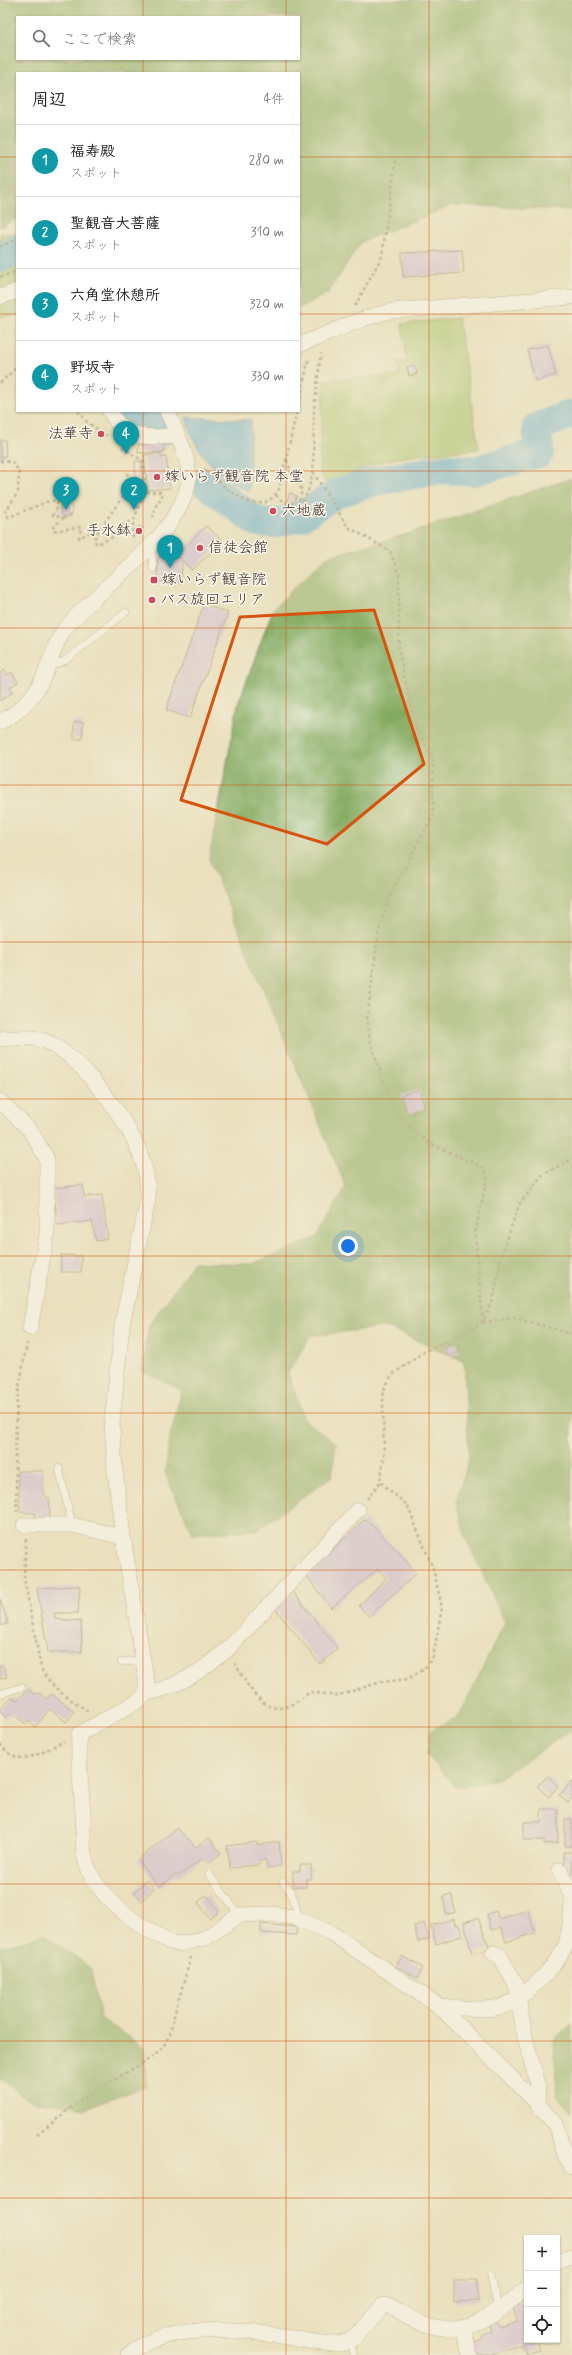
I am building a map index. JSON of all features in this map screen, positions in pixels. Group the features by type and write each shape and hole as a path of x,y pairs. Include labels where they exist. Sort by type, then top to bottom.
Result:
{"street":[{"path":"0,297 16,291"},
{"path":"300,345 350,323 392,311 572,297"},
{"path":"111,412 126,430 140,437 178,436"},
{"path":"0,722 21,709 39,686 48,667 56,642 70,623 151,545 179,508 186,490 189,469 178,436 167,412"},
{"path":"0,1040 32,1038 46,1042 65,1053 88,1072 120,1117 140,1153 146,1176 148,1199 122,1325 112,1422 115,1471 123,1537 147,1685 146,1694"},
{"path":"0,1101 30,1130 46,1159 47,1234 30,1328"},
{"path":"358,1510 228,1649 203,1669 169,1689 146,1694 140,1700 79,1734 78,1755 84,1822 83,1840 86,1863 106,1898 170,1942 180,1944 196,1942 206,1938 238,1915 271,1914 297,1919 331,1933 439,2006 537,2103 555,2124 566,2157 572,2167"},
{"path":"24,1525 72,1525 123,1537"},
{"path":"560,1870 572,1896"},
{"path":"439,2006 494,2009 518,1999 540,1979 561,1954 570,1925 572,1905"},
{"path":"493,1953 500,1956 516,1984 525,2038 538,2084 537,2103"},
{"path":"560,2260 572,2256"},
{"path":"128,2355 152,2339 169,2334 238,2331 352,2348 383,2305 390,2306 430,2326 446,2328 463,2327 473,2325 499,2312 524,2291"},
{"path":"463,2327 470,2355"}],"lane":[{"path":"151,545 153,570"},
{"path":"48,667 66,660 126,612"},
{"path":"59,1468 72,1525"},
{"path":"120,1662 143,1661"},
{"path":"0,1694 22,1686"},
{"path":"210,1874 238,1915"},
{"path":"283,1882 294,1895 297,1907 297,1919"},
{"path":"491,2275 499,2312"}],"path":[{"path":"350,323 353,308 382,256 396,157"},
{"path":"0,247 16,239"},
{"path":"0,278 16,271"},
{"path":"300,401 319,337"},
{"path":"299,504 308,491 313,472 314,409 319,337"},
{"path":"0,383 16,368"},
{"path":"79,412 87,422 111,439"},
{"path":"189,469 202,468 248,502 259,504 273,499 276,495 287,459 297,412"},
{"path":"117,444 142,461 146,492"},
{"path":"287,459 291,472 302,490 299,504"},
{"path":"0,461 12,462 19,471 18,492 6,515 9,516 50,501 56,501 58,506 53,515 63,518"},
{"path":"128,470 125,493 94,540 97,544 111,538 127,522 133,521 142,496 146,492 161,490 162,498"},
{"path":"313,472 348,527 390,551 399,576 399,652 416,728 433,758 432,816 390,895 379,930 367,1019 370,1040 390,1101 398,1117 427,1142 484,1168 487,1178 475,1234 483,1322"},
{"path":"276,495 288,504 299,504"},
{"path":"74,514 63,518 53,528 54,531 81,527 79,538 101,528"},
{"path":"483,1322 493,1301 502,1253 519,1205 542,1175 572,1159"},
{"path":"358,1510 380,1482 384,1458 383,1398 385,1387 392,1375 425,1351 470,1331 483,1322 515,1318 572,1334"},
{"path":"228,1649 256,1697 265,1704 278,1708 290,1706 311,1692 336,1696 345,1695 381,1682 408,1679 422,1670 433,1657 442,1608 439,1590 432,1568 407,1506 380,1482"},
{"path":"0,1744 7,1754 14,1758 26,1758 79,1734"},
{"path":"38,2134 63,2112 154,2056 163,2047 170,2034 174,2012 196,1942"}],"highlighted area":[{"path":"374,610 424,764 327,844 181,800 240,617"}],"green space":[{"path":"0,0 572,0 572,210 453,205 361,242 328,293 300,307 300,72 16,72 16,219 0,227"},
{"path":"0,234 16,234 16,315 0,317"},
{"path":"458,318 479,449 413,456 386,461 367,466 339,480 326,484 319,471 324,380 399,375 398,362 407,362 402,324"},
{"path":"572,478 572,1730 497,1779 457,1788 427,1755 430,1731 459,1716 505,1622 465,1536 456,1501 469,1459 464,1361 386,1327 310,1336 288,1373 304,1420 336,1443 332,1476 257,1530 193,1534 165,1473 170,1437 182,1390 142,1371 149,1325 194,1262 252,1264 316,1238 346,1187 209,859 238,704 273,609 326,557 404,535"},
{"path":"44,1935 90,1967 101,2018 145,2049 146,2087 85,2108 30,2101 0,2078 0,1947"},
{"path":"572,2024 572,2112 557,2097 554,2039"}],"water":[{"path":"186,417 251,420 249,491 227,479 208,462 194,440"}],"building":[{"path":"462,250 464,273 403,277 402,253"},
{"path":"548,345 556,375 535,381 527,350"},
{"path":"415,366 417,374 409,376 407,367"},
{"path":"0,440 5,440 6,456 2,456 2,461 0,461"},
{"path":"164,444 164,452 138,453 138,445"},
{"name":"嫁いらず観音院 本堂","path":"161,453 161,458 166,457 170,488 148,490 144,455"},
{"path":"135,461 141,461 143,486 136,486"},
{"path":"290,493 297,496 294,503 287,501"},
{"path":"65,504 72,506 72,514 66,517 61,514 60,507"},
{"name":"手水鉢","path":"138,526 143,528 140,536 135,534"},
{"path":"206,526 223,541 192,570 182,560 181,583 157,582 158,557 181,558 178,555"},
{"path":"204,604 228,613 190,718 166,710"},
{"path":"4,670 8,675 12,672 18,682 10,687 13,692 0,701 0,673"},
{"path":"74,722 83,722 82,739 74,739"},
{"path":"419,1090 425,1108 408,1114 401,1095"},
{"path":"83,1185 84,1197 102,1195 108,1239 96,1241 92,1221 57,1225 54,1188"},
{"path":"61,1255 81,1256 81,1272 61,1272"},
{"path":"457,1343 460,1352 448,1356 445,1347"},
{"path":"18,1471 43,1471 43,1495 49,1498 50,1518 36,1518 35,1513 20,1512"},
{"path":"365,1519 399,1552 416,1574 369,1616 359,1606 386,1578 378,1569 331,1608 306,1575"},
{"path":"80,1586 78,1613 54,1613 55,1619 81,1621 82,1652 48,1652 37,1588"},
{"path":"292,1591 338,1649 320,1664 273,1606"},
{"path":"0,1599 8,1623 0,1626"},
{"path":"3,1665 7,1677 0,1679 0,1666"},
{"path":"29,1689 33,1694 40,1693 46,1699 52,1694 74,1712 66,1722 50,1709 35,1727 30,1721 26,1724 11,1713 5,1718 0,1710 11,1698 17,1700"},
{"path":"548,1776 558,1786 549,1797 537,1786"},
{"path":"572,1782 572,1798 568,1803 559,1795"},
{"path":"541,1809 558,1809 558,1843 544,1844 544,1840 524,1840 524,1822 541,1822"},
{"path":"565,1819 572,1819 572,1846 565,1846"},
{"path":"177,1828 196,1847 209,1838 221,1853 209,1863 203,1858 179,1876 176,1874 159,1887 138,1860"},
{"path":"257,1842 257,1845 279,1842 281,1866 267,1868 266,1860 259,1861 259,1865 230,1868 227,1846"},
{"path":"563,1852 572,1852 572,1874 566,1874"},
{"path":"300,1865 311,1865 311,1879 306,1879 306,1887 293,1887 293,1871 300,1871"},
{"path":"147,1880 154,1888 142,1901 134,1892"},
{"path":"207,1895 219,1912 210,1919 198,1902"},
{"path":"452,1895 455,1913 446,1914 443,1896"},
{"path":"528,1910 535,1933 506,1942 501,1927 491,1930 487,1914 496,1911 499,1919"},
{"path":"478,1918 490,1949 472,1953 464,1922"},
{"path":"454,1919 455,1925 459,1925 462,1936 436,1944 431,1925"},
{"path":"424,1923 429,1939 418,1942 414,1926"},
{"path":"261,1924 297,1927 296,1935 261,1933"},
{"path":"402,1956 423,1968 417,1978 396,1966"},
{"path":"454,2279 477,2279 479,2301 454,2302"},
{"path":"524,2302 524,2343 537,2343 540,2350 526,2354 523,2344 490,2355 474,2355 470,2344 482,2339 481,2335 491,2331 488,2322 495,2319 499,2327 518,2321 513,2309"}],"waterway":[{"path":"0,258 16,250"},
{"path":"127,412 144,423 162,430"},
{"path":"206,484 257,522 275,523 300,517 337,493 376,481 446,469 474,471 539,453 537,427 572,414"}],"place":[{"name":"法華寺","path":"101,434"},
{"name":"野坂寺","path":"126,454"},
{"name":"嫁いらず観音院 本堂","path":"157,477"},
{"name":"六角堂休憩所","path":"66,510"},
{"name":"聖観音大菩薩","path":"134,510"},
{"name":"六地蔵","path":"273,511"},
{"name":"手水鉢","path":"139,531"},
{"name":"信徒会館","path":"200,548"},
{"name":"福寿殿","path":"170,568"},
{"name":"嫁いらず観音院","path":"154,580"},
{"name":"バス旋回エリア","path":"152,600"}]}
